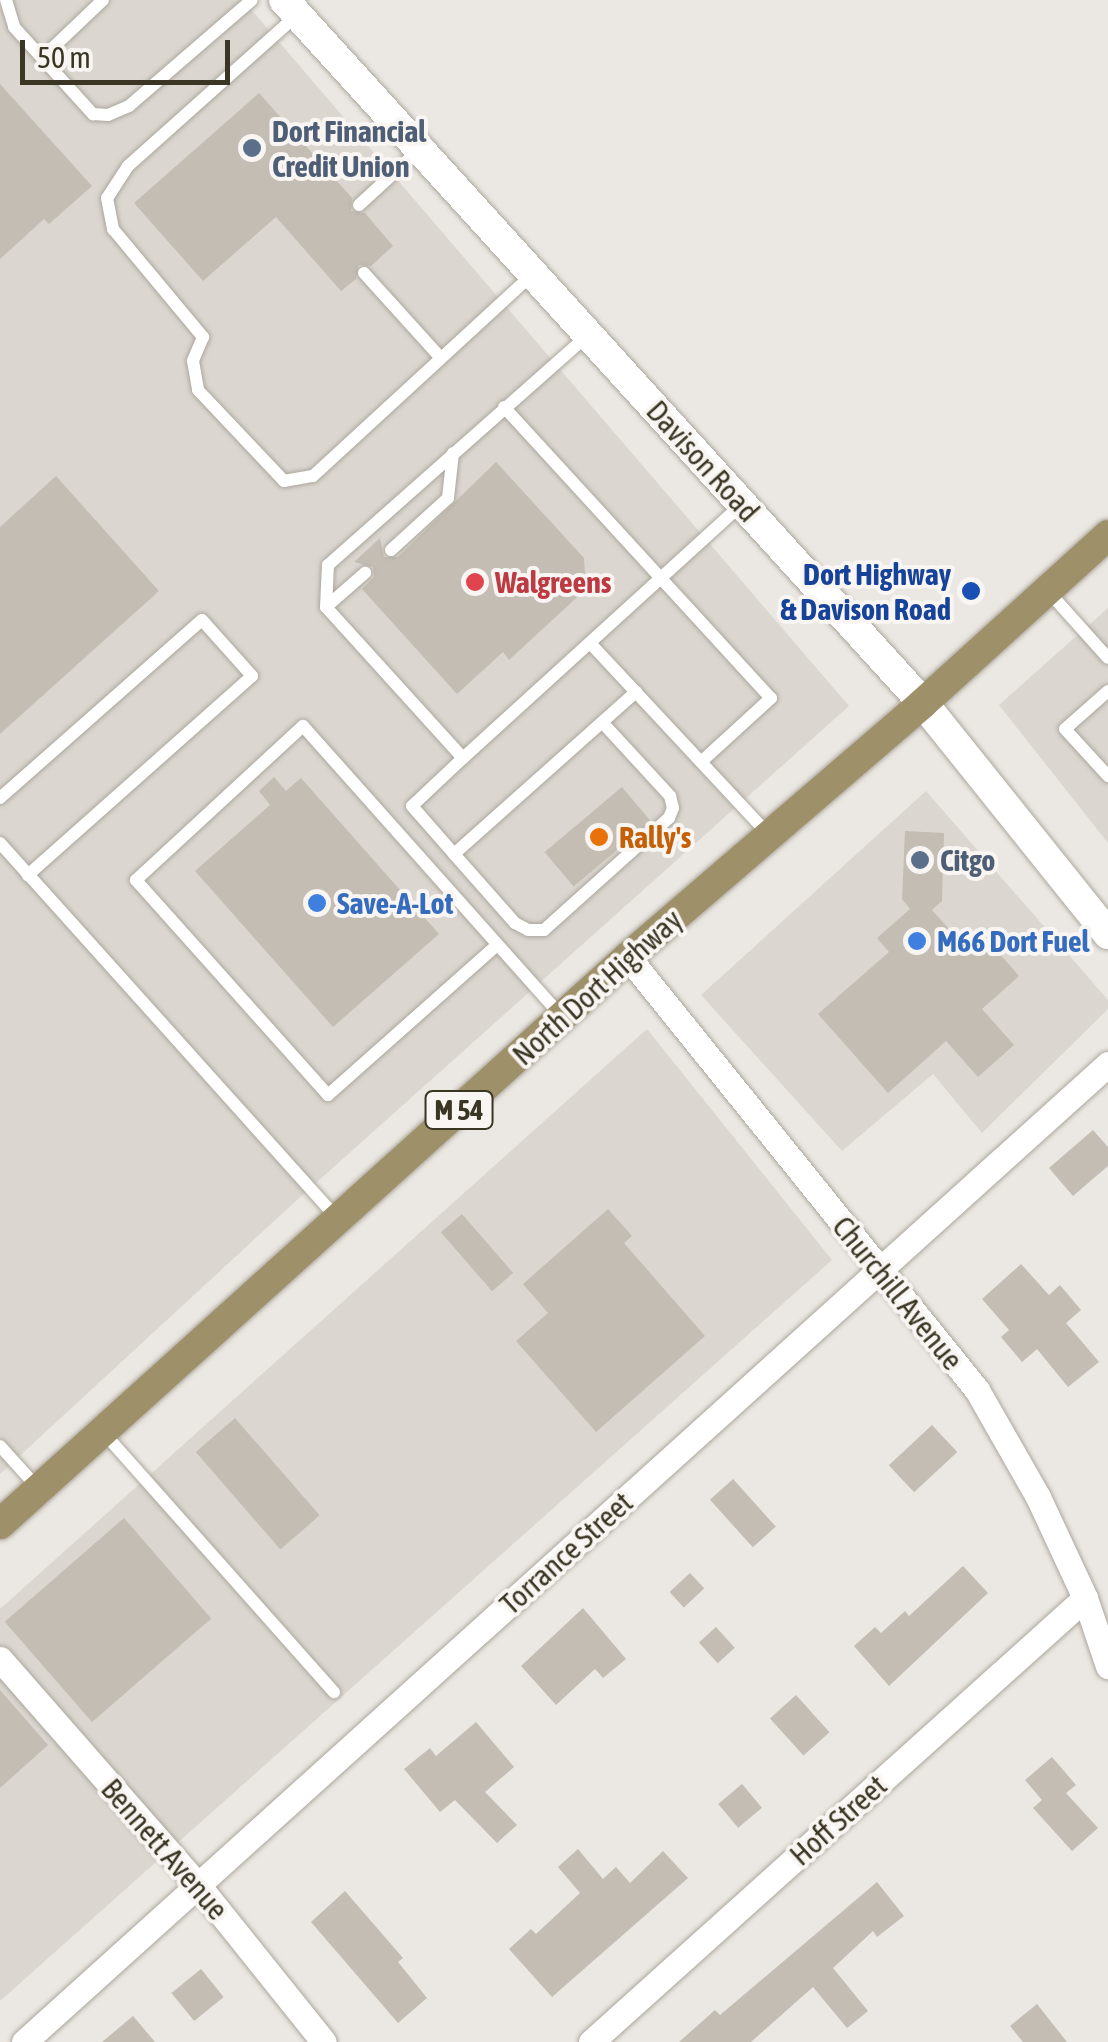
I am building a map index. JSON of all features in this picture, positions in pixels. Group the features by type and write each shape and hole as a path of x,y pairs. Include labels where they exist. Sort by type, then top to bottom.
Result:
{"main road":[{"name":"Davison Road","path":"291,8 923,703 1108,934"},
{"name":"North Dort Highway","path":"0,1524 628,957 923,703 1108,535"}],"street":[{"name":"Churchill Avenue","path":"628,957 978,1390 1038,1498 1085,1598 1108,1666"},
{"name":"Torrance Street","path":"24,2042 1108,1064"},
{"name":"Hoff Street","path":"591,2042 1085,1598"},
{"name":"Bennett Avenue","path":"0,1659 198,1885 324,2042"}],"lane":[{"path":"6,0 14,27 93,114 108,116 128,106 252,0"},
{"path":"42,58 103,0"},
{"path":"291,8 128,166 107,198 113,228 203,337 193,360 198,390 284,481 313,476 439,356 533,274"},
{"path":"359,205 419,150"},
{"path":"364,273 439,356"},
{"path":"462,758 326,607 328,565 588,335"},
{"path":"504,408 771,698 701,762"},
{"path":"391,550 448,498 453,453"},
{"path":"602,722 670,796 674,808 668,818 544,930 528,930 516,923 412,806 742,504"},
{"path":"326,607 364,573"},
{"path":"1047,590 1108,658"},
{"path":"0,798 202,620 252,676 28,875"},
{"path":"590,642 770,836"},
{"path":"1108,691 1065,730 1108,776"},
{"path":"454,854 636,692"},
{"path":"497,945 328,1095 136,880 303,726 562,1017"},
{"path":"0,843 338,1219"},
{"path":"103,1432 334,1692"},
{"path":"0,1446 38,1489"}],"shaded area":[{"path":"0,0 243,0 849,706 298,1199 0,1474"},
{"path":"1108,608 1108,843 999,705"},
{"path":"926,791 1108,1000 1108,1009 982,1133 933,1074 842,1151 701,995"},
{"path":"647,1029 832,1260 0,2001 0,1609"}],"building":[{"path":"0,84 92,186 49,224 44,219 0,259"},
{"name":"Dort Financial Credit Union","path":"259,93 352,198 351,211 365,213 393,246 371,266 358,265 356,279 341,291 276,217 203,281 134,203"},
{"name":"Walgreens","path":"496,462 584,558 586,589 509,660 503,652 457,694 362,589 374,577 373,567 354,562 380,538 384,557 398,557"},
{"path":"56,476 159,591 0,734 0,527"},
{"name":"Save-A-Lot","path":"274,777 286,791 301,778 439,934 333,1027 195,871 270,805 259,791"},
{"name":"Rally's","path":"622,787 651,821 574,886 545,852"},
{"path":"905,831 944,833 942,901 932,910 967,949 983,935 1019,976 982,1009 1014,1045 978,1077 946,1041 888,1093 818,1014 889,952 877,938 910,909 902,899"},
{"path":"1093,1130 1108,1147 1108,1166 1073,1196 1049,1168"},
{"path":"608,1209 632,1236 624,1243 705,1336 596,1432 516,1341 548,1313 523,1284"},
{"path":"462,1214 513,1273 492,1291 441,1232"},
{"path":"1021,1264 1049,1295 1060,1285 1081,1310 1066,1323 1099,1362 1068,1387 1037,1349 1022,1362 1001,1337 1009,1330 982,1299"},
{"path":"235,1418 320,1515 280,1549 196,1452"},
{"path":"932,1425 957,1452 914,1492 889,1465"},
{"path":"733,1479 776,1527 753,1547 710,1500"},
{"path":"124,1518 211,1618 92,1722 5,1622"},
{"path":"963,1566 988,1593 889,1686 854,1646 875,1627 881,1633 905,1611 909,1616"},
{"path":"690,1573 704,1588 684,1607 670,1592"},
{"path":"583,1608 626,1659 603,1678 595,1669 556,1705 521,1666"},
{"path":"716,1627 735,1648 718,1663 699,1642"},
{"path":"0,1690 48,1745 0,1788"},
{"path":"796,1695 829,1732 803,1756 770,1718"},
{"path":"476,1722 514,1767 485,1792 517,1825 497,1843 455,1800 440,1812 404,1769 430,1748 436,1756"},
{"path":"1052,1757 1076,1785 1066,1793 1098,1828 1072,1851 1033,1808 1042,1800 1025,1780"},
{"path":"742,1784 762,1808 738,1828 718,1804"},
{"path":"578,1849 603,1879 616,1867 630,1883 663,1851 688,1878 552,1997 509,1949 531,1929 536,1934 580,1893 558,1867"},
{"path":"877,1882 904,1916 877,1937 873,1931 833,1968 868,2011 847,2028 813,1987 751,2042 679,2042 715,2010 720,2015"},
{"path":"345,1891 403,1958 398,1962 427,1998 398,2023 311,1922"},
{"path":"201,1969 224,1997 194,2021 171,1993"},
{"path":"1037,2004 1067,2042 1023,2042 1010,2026"},
{"path":"133,2016 155,2042 102,2042"}],"place":[{"name":"Dort Financial Credit Union","path":"252,148"},
{"name":"Walgreens","path":"475,582"},
{"name":"Dort Highway & Davison Road","path":"971,591"},
{"name":"Rally's","path":"599,837"},
{"name":"Citgo","path":"920,860"},
{"name":"Save-A-Lot","path":"317,903"},
{"name":"M66 Dort Fuel","path":"917,941"}]}
